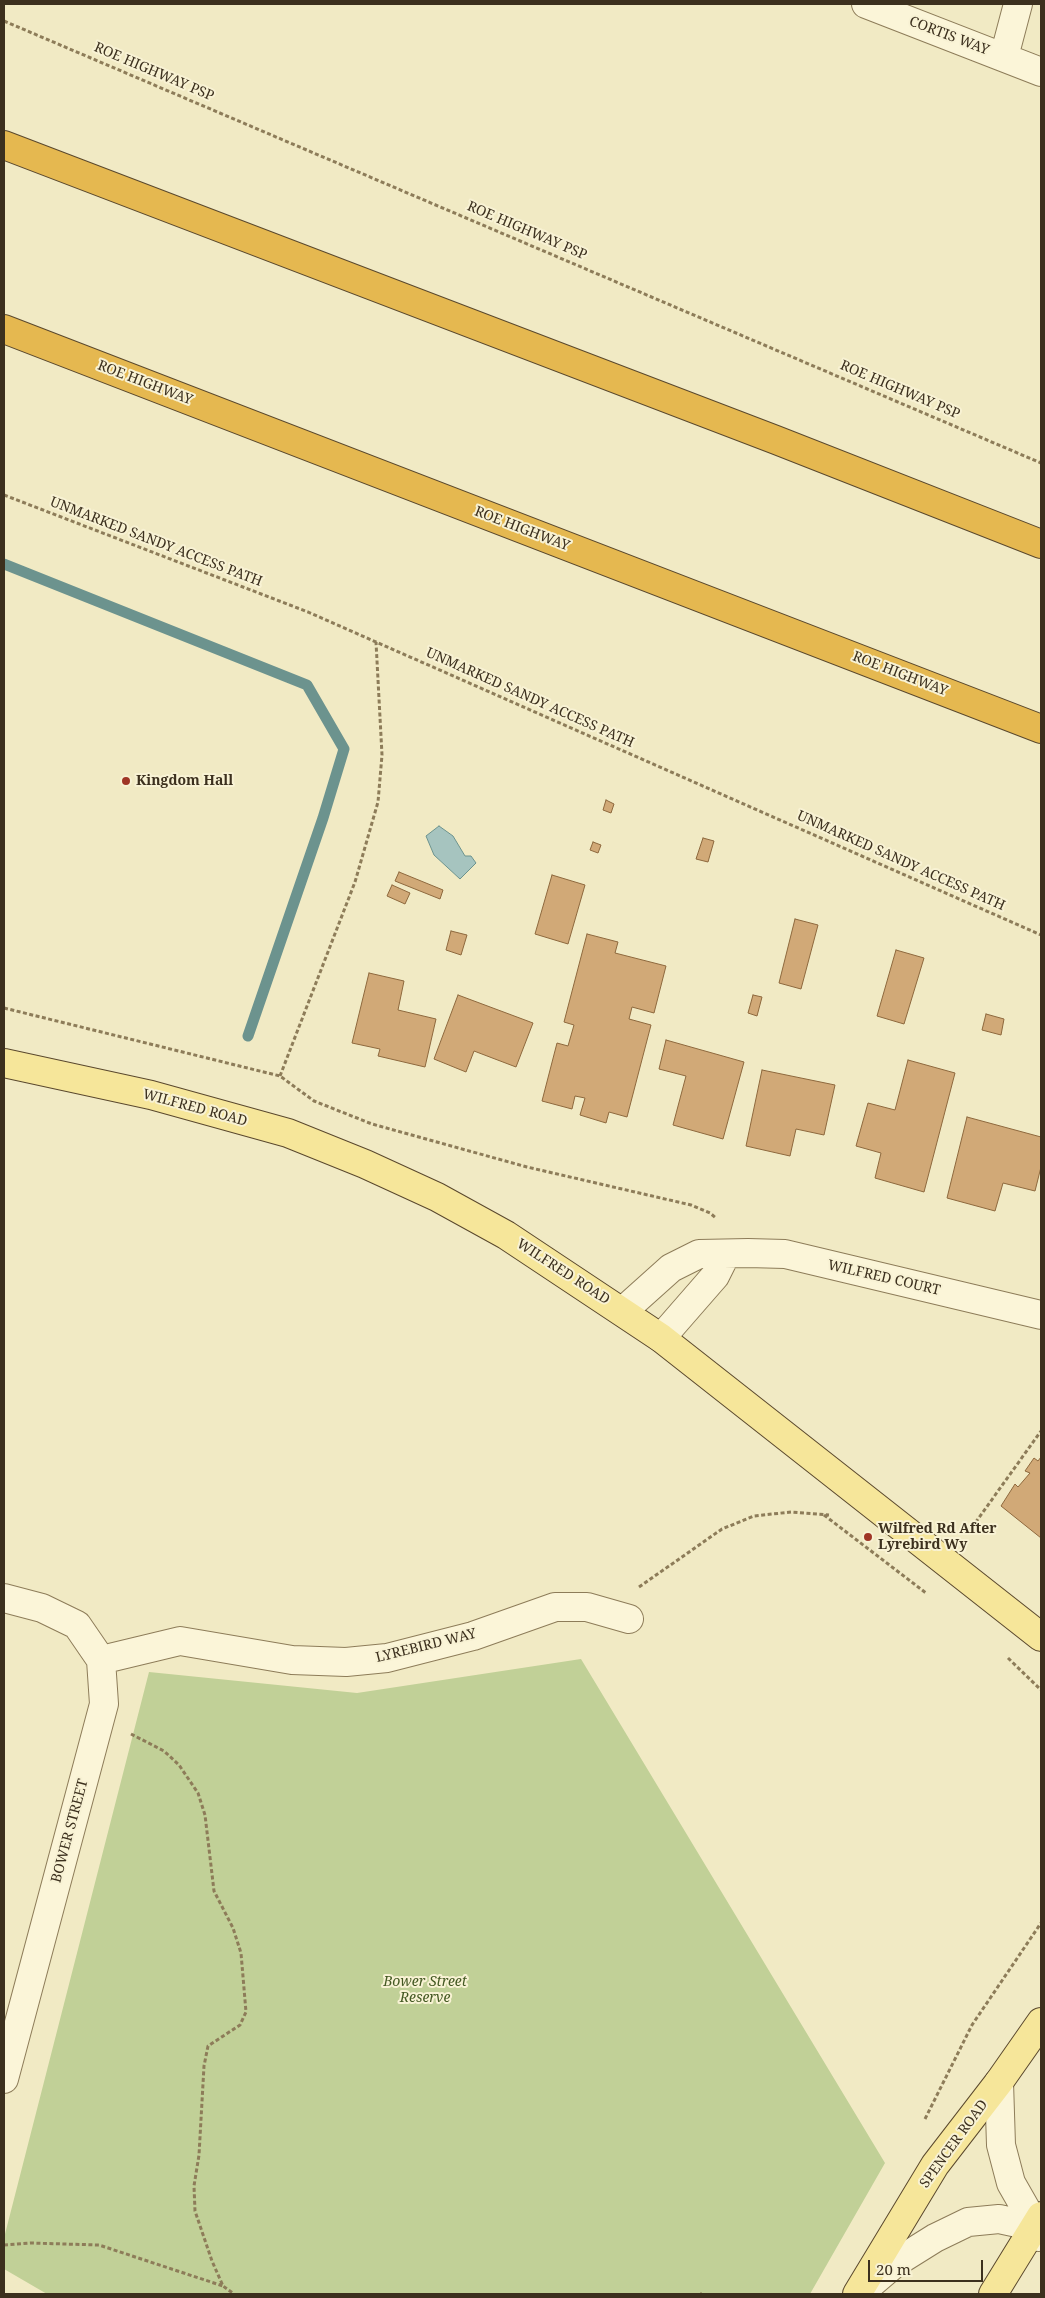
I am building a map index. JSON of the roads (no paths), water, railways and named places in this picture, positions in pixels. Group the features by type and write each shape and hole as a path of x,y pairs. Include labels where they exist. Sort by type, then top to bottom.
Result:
{"highway":[{"path":"4,145 776,440 1041,544"},
{"name":"ROE HIGHWAY","path":"4,329 1041,729"}],"main road":[{"name":"WILFRED ROAD","path":"4,1063 151,1095 288,1133 437,1196 506,1235 661,1338 879,1512 1041,1637"},
{"name":"SPENCER ROAD","path":"858,2294 935,2165 999,2082 1041,2022"},
{"path":"993,2294 1040,2228"}],"street":[{"name":"CORTIS WAY","path":"866,4 1041,72"},
{"name":"CORTIS WAY","path":"1004,57 1018,4"},
{"name":"WILFRED COURT","path":"623,1311 671,1268 699,1254 785,1254 1041,1315"},
{"path":"661,1338 715,1276 726,1254"},
{"path":"4,1598 42,1608 77,1625 101,1660"},
{"name":"LYREBIRD WAY","path":"101,1660 180,1641 292,1660 346,1662 387,1658 473,1636 555,1607 587,1607 624,1617"},
{"name":"BOWER STREET","path":"4,2079 104,1704 101,1660"},
{"path":"999,2082 1001,2145 1008,2174 1011,2183 1040,2228"},
{"path":"858,2294 895,2263 935,2238 968,2222 999,2219 1040,2228"}],"water":[{"path":"439,826 453,836 465,856 471,856 476,863 460,879 434,855 426,836"}],"waterway":[{"path":"4,564 307,685 344,749 323,818 248,1036"}],"place":[{"name":"Kingdom Hall","path":"126,781"},
{"name":"Wilfred Rd After Lyrebird Wy","path":"868,1537"}],"park label":[{"name":"Bower Street Reserve","path":"425,1990"}]}
